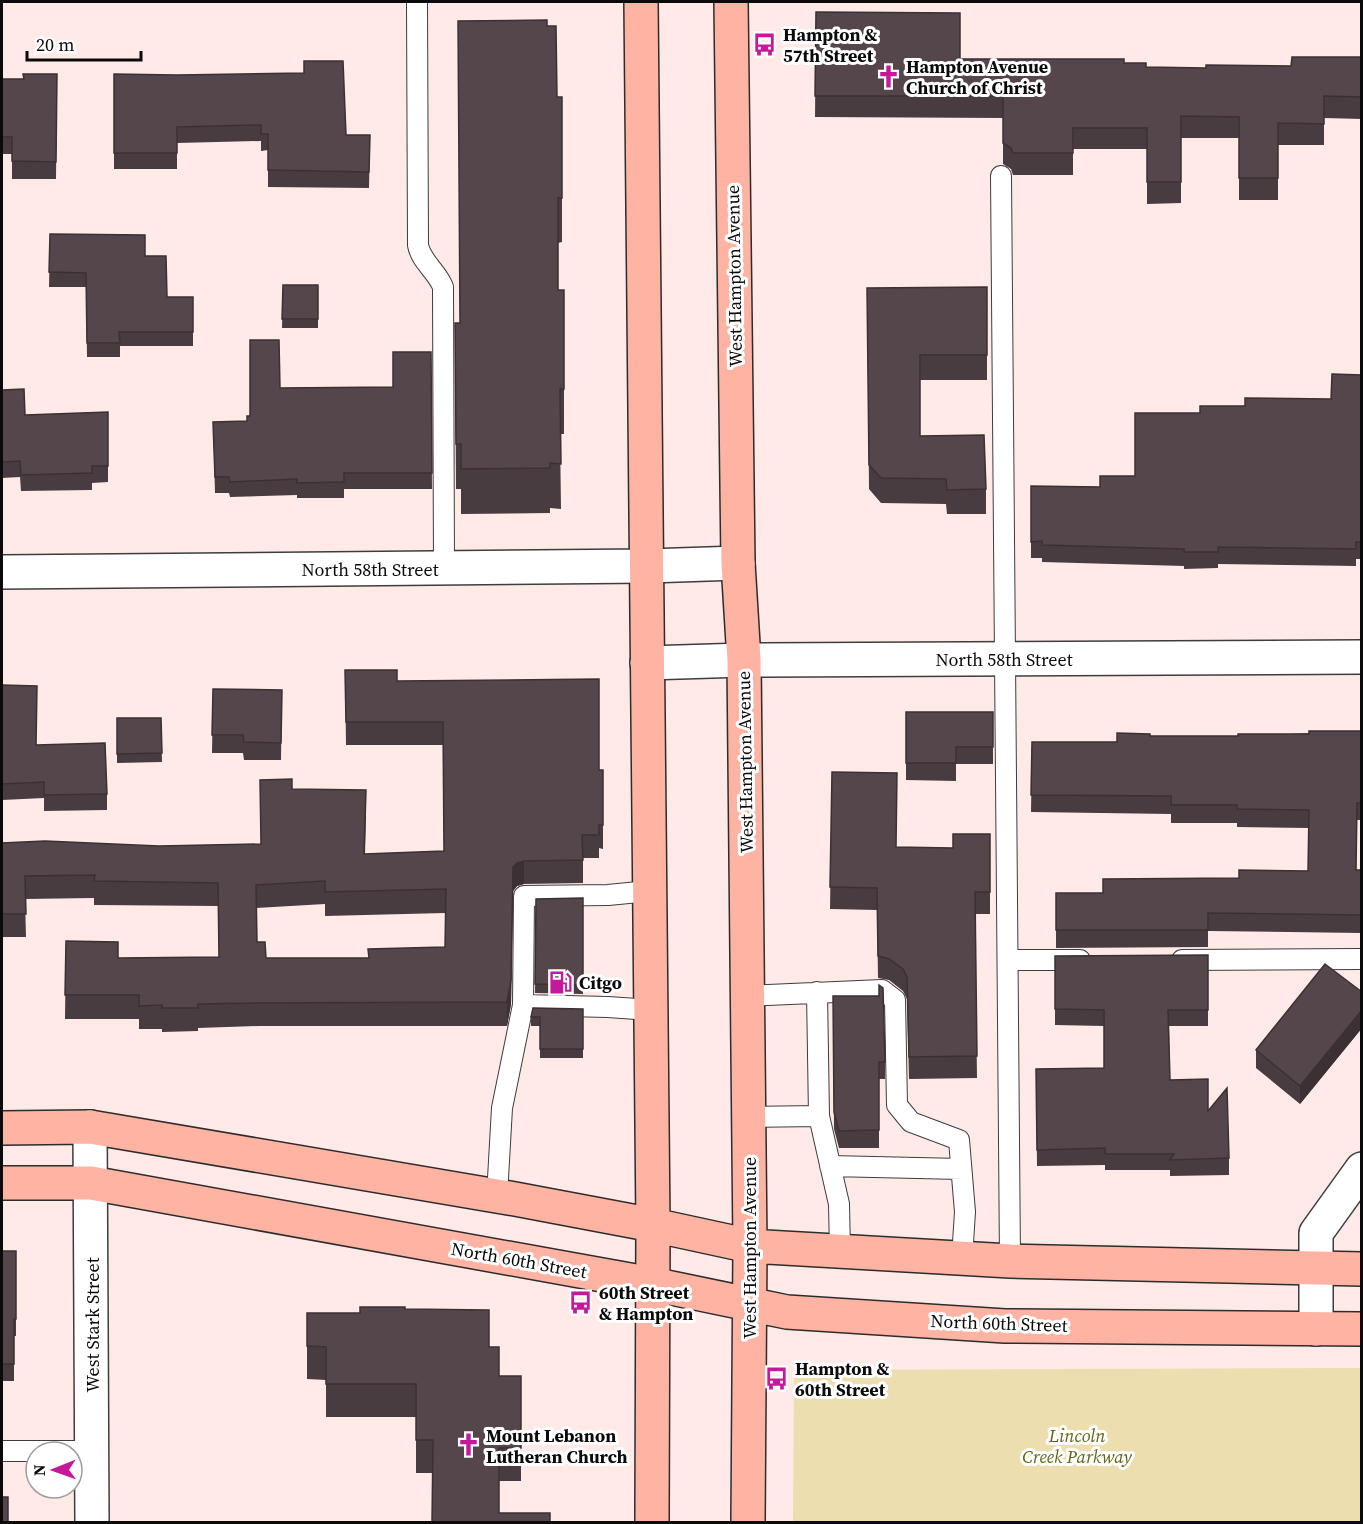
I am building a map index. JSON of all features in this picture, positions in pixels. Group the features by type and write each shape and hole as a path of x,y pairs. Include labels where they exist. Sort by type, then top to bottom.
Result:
{"main road":[{"path":"641,2 653,1225 652,1522"},
{"name":"West Hampton Avenue","path":"731,2 738,563 744,660 750,1246 748,1522"},
{"path":"2,1128 90,1127 497,1196 750,1246 1010,1261 1362,1269"},
{"name":"North 60th Street","path":"2,1183 91,1183 652,1284 787,1312 1005,1326 1362,1329"}],"street":[{"name":"North 58th Street","path":"2,572 648,566 738,563"},
{"name":"North 58th Street","path":"647,663 744,660 1362,657"},
{"name":"West Stark Street","path":"90,1127 92,1522"},
{"path":"1317,1329 1316,1233 1362,1169"}],"lane":[{"path":"417,2 418,244 420,253 443,287 444,568"},
{"path":"1001,176 1010,1261"},
{"path":"497,1196 502,1108 523,1005 524,896 608,895 649,891"},
{"path":"1161,960 1362,959"},
{"path":"1008,960 1102,960"},
{"path":"747,996 882,990 895,1000 897,1105 910,1122 959,1140 965,1212 962,1258"},
{"path":"817,992 819,1116 839,1204 840,1251"},
{"path":"523,1005 651,1010"},
{"path":"749,1117 819,1116"},
{"path":"830,1166 961,1168"},
{"path":"2,1451 93,1451"}],"green space":[{"name":"Lincoln Creek Parkway","path":"1361,1368 1361,1522 793,1522 794,1370"}],"building":[{"path":"816,12 960,13 960,59 1124,59 1124,63 1146,63 1146,67 1206,68 1206,65 1291,66 1292,57 1362,57 1362,97 1324,96 1324,124 1278,123 1278,178 1239,178 1239,117 1181,116 1181,182 1147,182 1147,128 1073,128 1073,153 1013,153 1011,148 1003,143 1003,96 815,96"},
{"path":"547,20 547,26 556,26 557,97 562,97 562,198 558,198 558,290 564,290 564,389 560,389 561,464 550,463 550,468 461,469 461,444 456,444 455,323 460,323 458,21"},
{"path":"304,61 343,61 346,135 370,135 369,172 268,170 268,134 261,134 261,125 177,127 177,153 114,153 114,74 304,73"},
{"path":"23,74 57,74 56,162 12,161 12,137 2,137 2,79 24,79"},
{"path":"50,234 145,235 145,256 166,256 167,297 193,297 193,332 119,332 120,343 87,343 86,273 49,272"},
{"path":"283,285 318,285 318,319 282,319"},
{"path":"987,287 987,355 920,355 920,436 984,435 986,489 947,490 946,479 881,478 869,465 867,288"},
{"path":"250,340 279,340 280,388 393,387 393,352 431,352 432,473 344,473 344,482 297,483 297,479 230,482 229,477 215,477 213,422 247,421 247,416 250,416"},
{"path":"1332,374 1362,375 1362,542 1356,542 1356,549 1218,547 1218,552 1184,552 1184,549 1042,545 1042,541 1031,542 1031,486 1100,487 1100,476 1135,476 1135,413 1200,413 1200,406 1245,406 1245,398 1331,399"},
{"path":"24,389 25,415 108,412 108,466 92,466 92,473 21,475 20,461 2,462 2,390"},
{"path":"345,670 397,670 397,681 599,679 599,770 603,770 603,825 599,825 599,835 582,835 583,860 524,861 513,867 511,980 507,1002 198,1004 198,1008 162,1008 162,1005 139,1006 139,995 65,995 66,941 118,942 118,958 219,957 218,883 94,881 95,875 25,876 26,914 2,914 2,843 45,841 159,846 261,844 260,780 292,779 292,789 366,790 364,854 444,851 443,722 346,722","holes":["325,881 325,892 446,889 445,947 368,949 369,958 266,958 265,942 257,942 256,885"]},
{"path":"2,685 37,686 36,745 105,743 107,794 44,795 44,782 2,784"},
{"path":"213,689 282,690 281,743 244,742 243,735 212,735"},
{"path":"906,712 993,712 993,747 956,747 956,763 906,763"},
{"path":"117,718 161,718 162,753 117,754"},
{"path":"1309,731 1362,731 1362,803 1357,803 1356,870 1361,870 1361,915 1208,913 1208,930 1056,930 1056,893 1103,893 1103,879 1239,878 1239,870 1308,871 1309,810 1237,809 1237,805 1171,805 1171,796 1031,795 1032,742 1117,742 1117,733 1150,734 1150,736 1238,736 1238,734 1309,734"},
{"path":"832,772 897,773 896,847 953,848 953,834 990,834 990,892 975,892 977,1056 909,1057 907,977 903,969 889,959 878,956 877,888 830,887"},
{"path":"583,898 583,985 535,984 536,899"},
{"path":"1208,955 1208,1010 1168,1010 1170,1080 1208,1079 1208,1111 1227,1088 1229,1158 1170,1160 1174,1154 1105,1154 1105,1148 1037,1150 1036,1069 1104,1068 1104,1010 1055,1009 1055,956"},
{"path":"1325,964 1362,992 1362,1010 1300,1086 1256,1050"},
{"path":"879,985 883,988 885,1062 879,1062 879,1130 839,1131 834,1112 833,996 879,996"},
{"path":"533,1008 583,1009 583,1049 540,1049 540,1017 531,1017"},
{"path":"2,1251 16,1251 14,1364 2,1364"},
{"name":"Mount Lebanon Lutheran Church","path":"360,1307 489,1310 489,1347 499,1347 499,1376 521,1376 521,1448 499,1448 499,1513 550,1513 550,1522 432,1522 433,1440 416,1440 416,1384 326,1384 326,1347 307,1346 307,1313 360,1313"},
{"path":"2,1497 8,1497 8,1522 2,1522"}],"place":[{"name":"Hampton & 57th Street","path":"765,44"},
{"name":"Hampton Avenue Church of Christ","path":"888,76"},
{"name":"Citgo","path":"561,982"},
{"name":"60th Street & Hampton","path":"581,1302"},
{"name":"Hampton & 60th Street","path":"777,1378"},
{"name":"Mount Lebanon Lutheran Church","path":"468,1445"}]}
